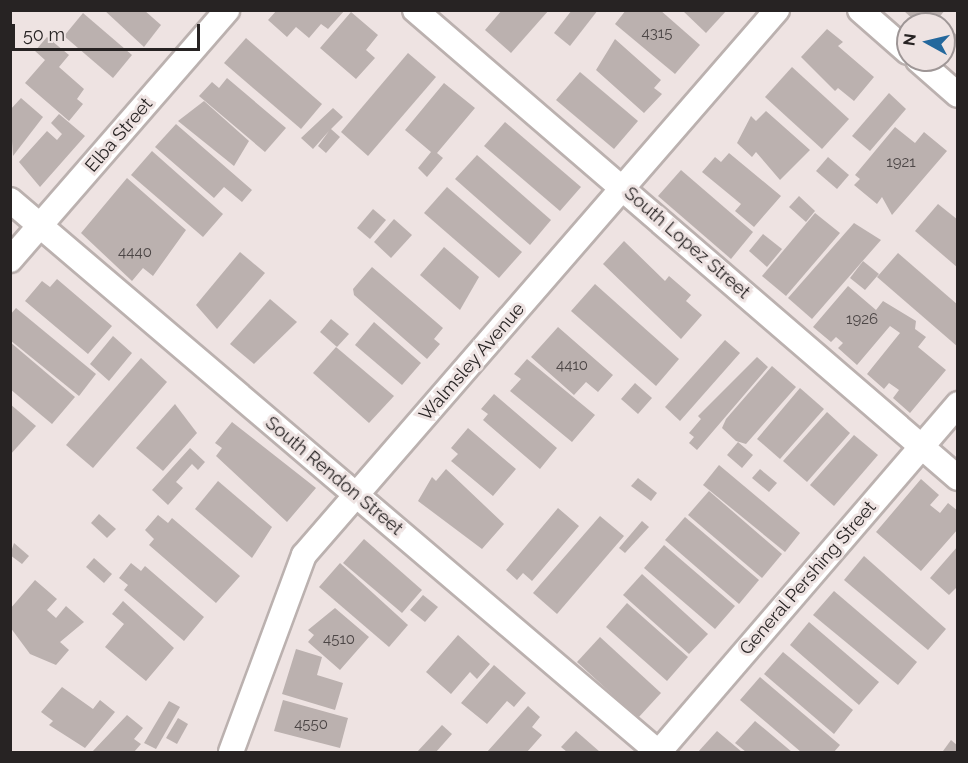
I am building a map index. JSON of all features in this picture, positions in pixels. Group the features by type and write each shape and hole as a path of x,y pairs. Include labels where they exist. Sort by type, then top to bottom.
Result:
{"street":[{"name":"Elba Street","path":"10,260 227,10"},
{"name":"South Lopez Street","path":"415,10 957,478"},
{"name":"Walmsley Avenue","path":"231,753 293,577 304,555 777,10"},
{"path":"860,10 896,42"},
{"path":"932,72 957,94"},
{"name":"South Rendon Street","path":"10,200 658,753"},
{"name":"General Pershing Street","path":"658,753 957,404"}],"building":[{"path":"104,10 144,10 161,25 144,47"},
{"path":"277,10 345,10 328,29 321,24 309,38 296,27 287,37 268,20"},
{"path":"502,10 549,10 511,53 485,30"},
{"path":"572,10 598,10 570,46 554,33"},
{"path":"626,10 660,10 700,45 675,74 615,24"},
{"path":"682,10 727,10 706,33"},
{"path":"903,10 945,10 943,12 905,12"},
{"path":"351,12 378,35 366,50 375,58 356,79 320,48"},
{"path":"83,13 132,55 113,78 64,36"},
{"path":"827,29 843,42 838,46 874,77 854,101 838,88 835,91 801,57"},
{"path":"47,37 69,55 59,67 84,89 77,99 83,104 69,121 25,83 45,60 35,51"},
{"path":"246,38 322,104 301,129 224,63"},
{"path":"615,39 661,80 654,88 662,94 644,113 596,70"},
{"path":"408,53 436,77 368,156 341,132"},
{"path":"792,67 849,119 822,149 765,97"},
{"path":"580,72 638,121 614,149 556,100"},
{"path":"227,78 286,128 265,152 199,96 212,82 219,88"},
{"path":"444,83 475,108 437,153 443,158 427,177 418,168 431,152 405,130"},
{"path":"889,93 906,109 870,151 852,136"},
{"path":"21,98 43,117 13,156 10,110"},
{"path":"204,101 249,141 234,166 178,121"},
{"path":"333,108 343,117 331,129 340,137 326,153 318,146 329,131 313,149 301,138"},
{"path":"766,111 810,150 780,180 756,152 752,157 737,143 751,116 756,121"},
{"path":"59,114 85,136 40,187 19,162 47,131 57,140 62,134 51,123"},
{"path":"505,122 581,187 560,211 484,146"},
{"path":"176,124 252,190 242,202 224,187 214,198 155,147"},
{"path":"895,127 915,143 924,132 947,151 892,215 882,197 877,204 854,185 860,179 855,175"},
{"path":"152,151 223,214 203,237 131,175"},
{"path":"729,153 781,196 754,227 735,211 741,204 702,172 715,157 721,162"},
{"path":"477,155 551,220 530,245 455,179"},
{"path":"828,157 849,175 837,189 816,171"},
{"path":"681,170 753,232 731,259 658,196"},
{"path":"127,178 186,230 153,276 143,268 132,281 81,233"},
{"path":"447,187 522,252 499,278 424,213"},
{"path":"799,196 815,211 806,222 789,207"},
{"path":"938,204 958,220 958,268 915,231"},
{"path":"373,209 386,220 370,239 357,228"},
{"path":"815,213 840,233 786,296 762,276"},
{"path":"394,219 412,235 391,258 374,242"},
{"path":"854,223 881,240 812,319 788,298"},
{"path":"763,234 782,249 767,267 749,251"},
{"path":"624,241 665,281 669,276 691,295 686,301 702,315 681,339 603,264"},
{"path":"444,247 479,277 460,310 420,275"},
{"path":"240,252 265,273 217,329 196,305"},
{"path":"898,253 958,305 958,347 877,277"},
{"path":"863,261 879,274 865,290 850,278"},
{"path":"372,267 443,328 434,339 440,344 427,359 354,295 353,289"},
{"path":"57,279 112,326 88,354 25,301 42,281 50,287"},
{"path":"595,284 679,359 656,386 571,311"},
{"path":"848,286 876,310 883,301 916,321 915,329 926,337 918,347 946,370 910,413 893,398 899,390 889,383 884,389 867,374 900,333 890,326 857,365 838,348 843,343 836,337 831,342 813,327"},
{"path":"270,299 297,322 254,364 230,344"},
{"path":"16,308 96,374 79,396 10,340 10,315"},
{"path":"331,319 349,334 337,347 320,332"},
{"path":"374,322 421,363 402,385 355,345"},
{"path":"558,327 613,375 598,392 586,382 574,395 531,357"},
{"path":"113,336 132,353 109,381 90,364"},
{"path":"725,340 740,353 680,421 665,407"},
{"path":"10,342 75,397 52,424 10,389"},
{"path":"336,347 394,396 369,423 313,373"},
{"path":"757,357 768,367 697,450 689,443 694,437 689,433 701,419 698,416"},
{"path":"141,358 167,382 93,468 66,445"},
{"path":"527,359 595,415 572,442 510,391 521,379 514,374"},
{"path":"772,366 796,387 746,444 736,441 722,428 726,419"},
{"path":"635,383 652,398 638,414 621,399"},
{"path":"800,388 824,409 780,459 757,439"},
{"path":"494,394 557,448 540,469 483,420 488,414 481,409"},
{"path":"10,404 36,426 10,455"},
{"path":"175,404 197,433 163,471 136,448"},
{"path":"827,412 850,433 807,482 783,461"},
{"path":"232,422 316,488 287,522 216,456 222,448 215,443"},
{"path":"468,428 516,469 493,496 451,461 458,454 451,448"},
{"path":"854,435 878,455 834,506 810,485"},
{"path":"738,442 753,455 742,468 727,455"},
{"path":"190,448 205,462 198,470 192,464 176,482 183,488 168,505 152,490"},
{"path":"719,465 800,533 785,552 703,485"},
{"path":"446,469 504,524 482,549 418,501 432,477 436,481"},
{"path":"760,469 777,483 769,492 752,478"},
{"path":"638,478 657,493 651,501 631,486"},
{"path":"921,479 939,495 930,505 940,513 948,503 958,511 958,529 921,571 876,532"},
{"path":"218,481 272,527 252,558 195,509"},
{"path":"709,491 782,554 762,578 688,515"},
{"path":"558,508 579,526 532,581 523,573 517,580 506,570"},
{"path":"99,514 116,529 107,538 91,523"},
{"path":"158,515 168,523 172,518 240,576 216,603 149,545 154,539 145,530"},
{"path":"600,516 624,536 557,614 533,593"},
{"path":"685,517 759,580 739,604 665,540"},
{"path":"642,521 649,527 625,553 619,548"},
{"path":"364,539 422,590 402,613 343,563"},
{"path":"14,543 29,556 22,564 10,555"},
{"path":"664,545 735,606 715,629 644,568"},
{"path":"958,546 958,586 949,595 930,578"},
{"path":"864,556 946,629 928,650 844,580"},
{"path":"94,558 112,574 104,583 86,567"},
{"path":"131,563 141,571 145,566 204,617 184,641 124,590 128,585 119,578"},
{"path":"340,563 408,625 389,647 319,587"},
{"path":"642,574 708,634 689,654 623,595"},
{"path":"35,580 57,599 47,610 56,618 66,606 84,622 60,642 69,650 56,665 30,654 10,627 10,609"},
{"path":"834,591 917,662 898,685 813,615"},
{"path":"423,595 438,607 425,622 410,610"},
{"path":"123,601 174,648 146,681 105,647 124,624 112,614"},
{"path":"627,603 688,657 667,681 606,627"},
{"path":"335,608 369,637 340,670 308,642 314,635 308,630"},
{"path":"809,622 879,682 859,705 790,645"},
{"path":"458,635 490,664 477,679 470,672 451,694 426,672"},
{"path":"600,637 661,693 638,718 577,662"},
{"path":"296,649 322,657 317,675 343,683 335,710 282,694"},
{"path":"783,652 853,710 834,734 764,674"},
{"path":"494,665 526,693 514,707 507,701 487,724 461,703"},
{"path":"760,677 840,745 834,752 801,752 740,700"},
{"path":"62,687 93,709 100,700 115,712 85,748 49,725 53,721 41,712"},
{"path":"283,700 348,718 340,748 274,731"},
{"path":"169,701 180,707 156,749 144,743"},
{"path":"528,706 540,717 532,727 542,735 527,752 487,752"},
{"path":"127,715 143,728 134,739 141,744 134,752 92,752"},
{"path":"178,718 188,724 177,744 166,738"},
{"path":"755,721 792,752 746,752 735,743"},
{"path":"442,725 452,734 436,752 417,752"},
{"path":"576,731 600,752 567,752 561,747"},
{"path":"717,731 742,752 698,752"},
{"path":"951,740 958,746 958,752 943,751"}]}
